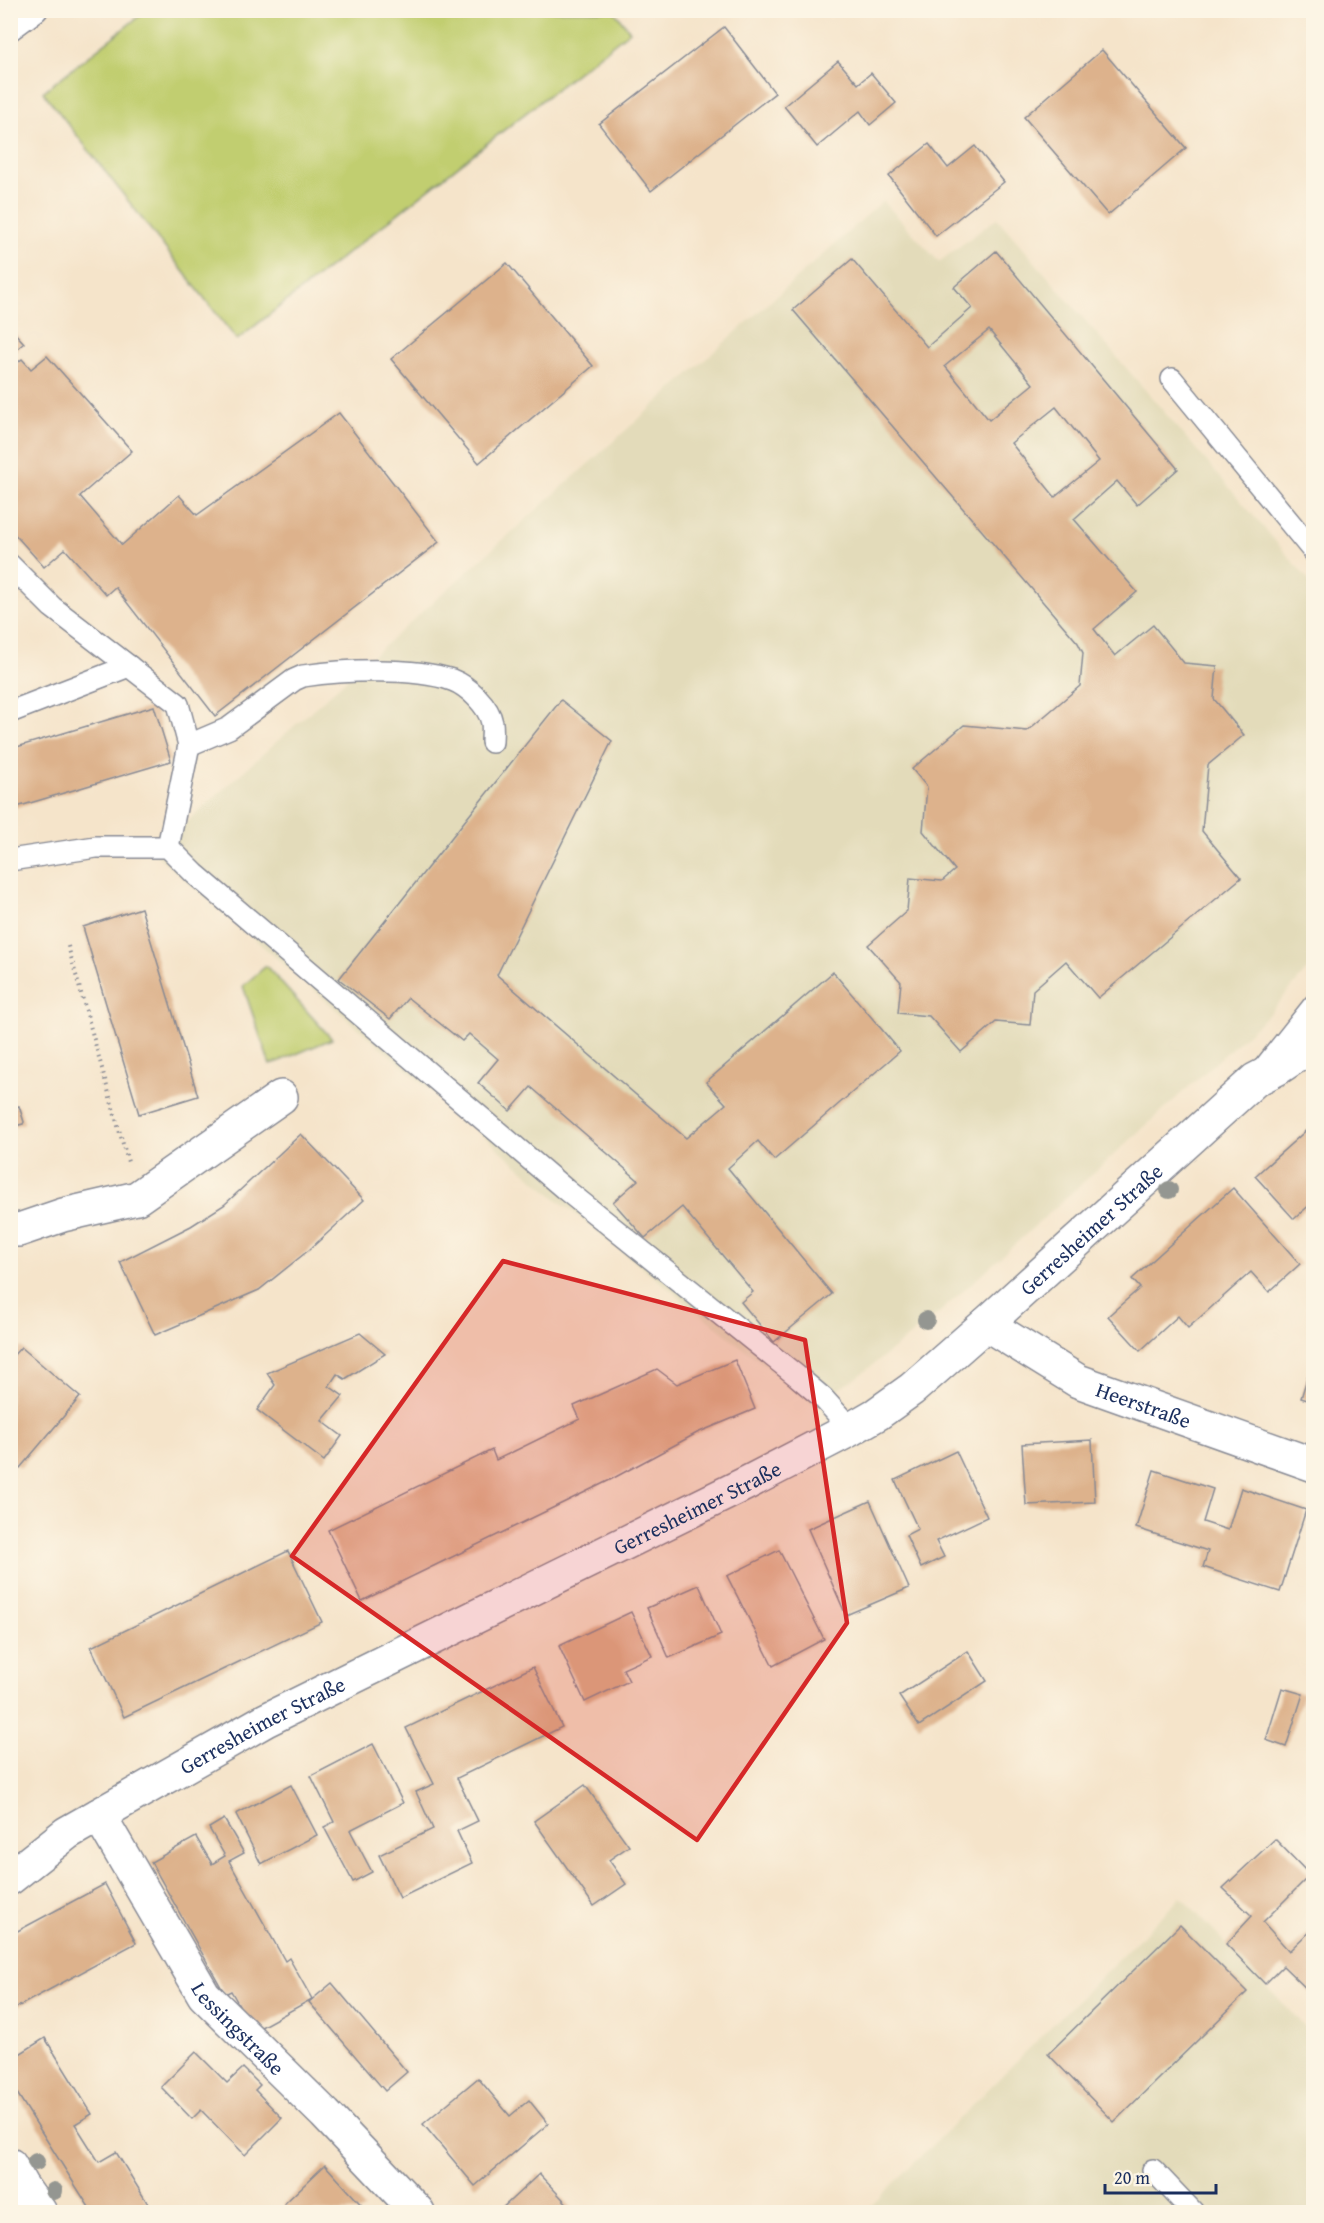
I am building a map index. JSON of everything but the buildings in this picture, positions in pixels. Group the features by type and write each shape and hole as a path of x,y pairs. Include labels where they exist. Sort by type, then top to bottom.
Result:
{"street":[{"name":"Gerresheimer Straße","path":"10,1878 67,1833 266,1720 745,1484 851,1429 912,1389 1255,1080 1314,1044"},
{"path":"10,1229 19,1230 63,1215 137,1198 281,1097"},
{"name":"Heerstraße","path":"986,1324 1078,1381 1314,1465"},
{"name":"Lessingstraße","path":"99,1815 204,1995 325,2114 418,2212"},
{"name":"Gerresheimer Straße","path":"10,1853 67,1833"},
{"path":"14,2175 40,2212"}],"lane":[{"path":"10,30 37,10"},
{"path":"1172,379 1314,552"},
{"path":"10,565 52,607 178,704 189,745 168,847"},
{"path":"10,712 129,666"},
{"path":"189,745 229,728 294,680 316,674 382,671 453,680 474,694 485,708 492,722 492,742"},
{"path":"10,860 96,847 168,847 195,874 566,1190 823,1398 851,1429"},
{"name":"Gerresheimer Straße","path":"1255,1080 1314,1005"},
{"path":"1152,2170 1193,2212"}],"path":[{"path":"68,946 137,1198"}],"highlighted area":[{"path":"503,1261 805,1340 847,1623 697,1840 292,1556"}],"shaded area":[{"path":"883,201 939,262 997,218 1313,585 1313,963 1267,1016 940,1312 855,1379 813,1404 558,1200 153,852"},
{"path":"1181,1897 1313,2035 1313,2212 865,2212"}],"green space":[{"path":"146,11 614,11 630,31 237,340 43,92"},
{"path":"266,966 332,1039 270,1065 243,986"}]}
